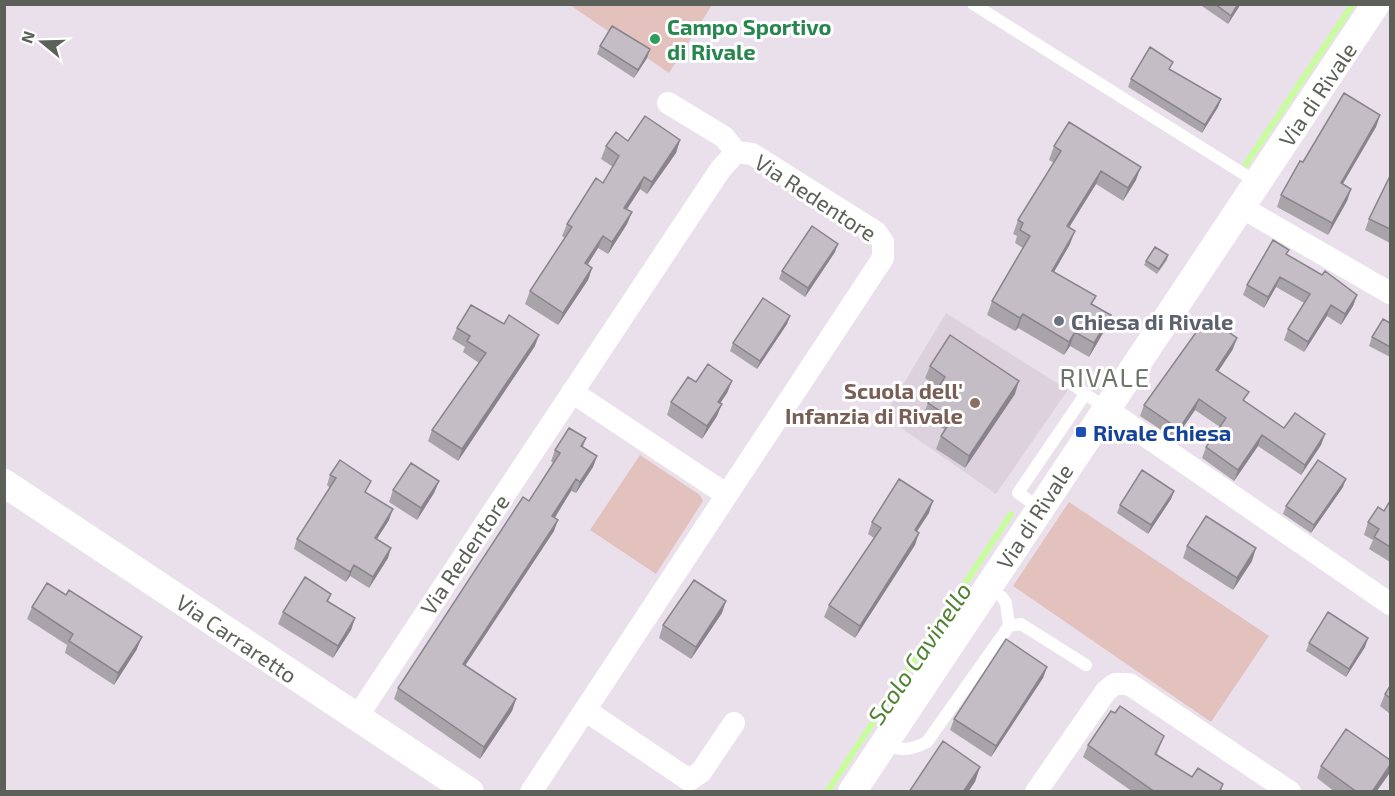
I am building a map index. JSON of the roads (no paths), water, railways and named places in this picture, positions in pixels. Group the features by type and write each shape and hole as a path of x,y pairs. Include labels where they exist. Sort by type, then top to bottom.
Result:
{"street":[{"name":"Via di Rivale","path":"852,792 884,744 994,593 1095,401 1258,183 1376,4"},
{"name":"Via Redentore","path":"531,792 878,268 884,248 881,237 869,227 752,154 736,152 724,137 668,103"},
{"name":"Via Redentore","path":"357,717 726,161 736,152"},
{"path":"1241,207 1390,293"},
{"path":"572,392 727,495"},
{"path":"1095,401 1390,604"},
{"name":"Via Carraretto","path":"4,483 470,792"},
{"path":"1036,792 1106,691 1115,684 1129,684 1289,791"},
{"path":"585,710 689,780 701,771 734,723"}],"lane":[{"path":"973,4 1258,183"},
{"path":"1068,381 1095,401"},
{"path":"884,744 901,749 917,747 927,742 1009,626 1006,603 994,593"},
{"path":"1009,626 1021,624 1086,666"}],"waterway":[{"name":"Scolo Cavinello","path":"1246,164 1353,4"},
{"name":"Scolo Cavinello","path":"827,792 1011,514"}],"place":[{"name":"Campo Sportivo di Rivale","path":"655,39"},
{"name":"Chiesa di Rivale","path":"1059,321"},
{"name":"Scuola dell' Infanzia di Rivale","path":"975,403"},
{"name":"Rivale Chiesa","path":"1081,432"}],"district":[{"name":"RIVALE","path":"1105,376"}]}
